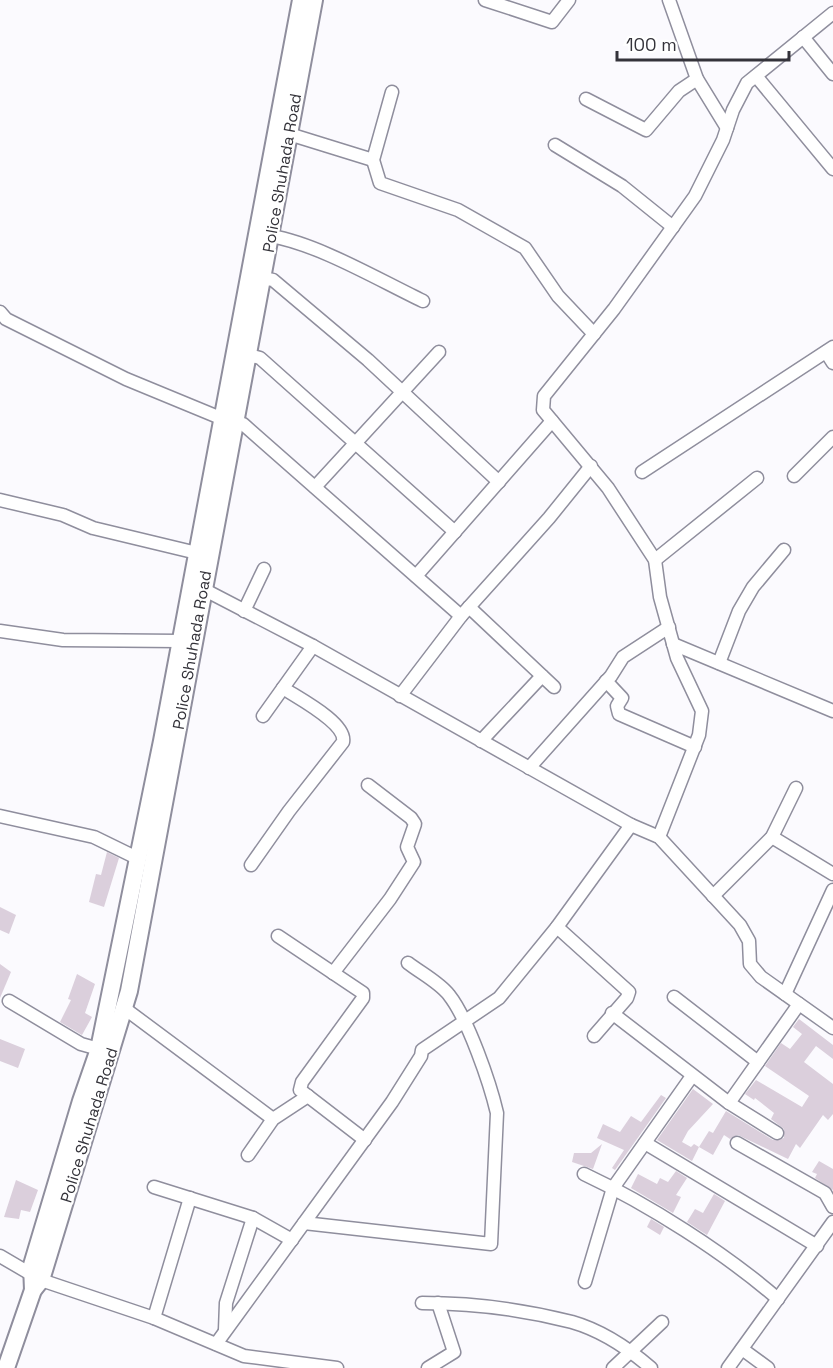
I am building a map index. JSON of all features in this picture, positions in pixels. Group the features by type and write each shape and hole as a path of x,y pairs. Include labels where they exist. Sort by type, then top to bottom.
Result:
{"main road":[{"name":"Police Shuhada Road","path":"6,1368 35,1281 81,1101 124,1008 168,742 180,641 197,554 229,420 301,0"},
{"name":"Police Shuhada Road","path":"229,420 249,355 314,0"},
{"name":"Police Shuhada Road","path":"105,1051 137,858 168,742 203,589 225,440"}],"street":[{"path":"485,0 552,22 569,0"},
{"path":"669,0 697,79 727,128"},
{"path":"659,837 695,747 702,711 673,644 660,597 655,560 591,466 543,410 544,396 594,334 695,196 747,83 833,14"},
{"path":"803,38 833,74"},
{"path":"756,76 833,169"},
{"path":"586,99 646,130 679,91 697,79"},
{"path":"392,92 373,160 376,178 381,183 458,210 525,248 558,296 594,334"},
{"path":"288,134 373,160"},
{"path":"555,145 622,186 672,227"},
{"path":"271,236 283,238 339,261 423,301"},
{"path":"263,278 273,280 403,392 499,482"},
{"path":"0,312 6,319 126,379 243,424 416,576 465,612 554,687"},
{"path":"315,487 440,352"},
{"path":"642,472 831,354"},
{"path":"249,355 260,358 455,532"},
{"path":"416,576 552,421"},
{"path":"794,476 833,436"},
{"path":"400,696 465,612 549,518 591,466"},
{"path":"655,560 758,478"},
{"path":"0,500 63,515 93,528 197,554"},
{"path":"719,663 740,611 753,587 784,550"},
{"path":"244,611 264,569"},
{"path":"203,589 313,646 631,825 659,837 740,925 749,941 750,964 761,977 833,1028"},
{"path":"529,768 606,681 623,657 669,627"},
{"path":"0,631 63,640 180,641"},
{"path":"673,644 833,711"},
{"path":"263,716 313,646"},
{"path":"481,741 542,676"},
{"path":"606,681 622,698 617,706 619,714 695,747"},
{"path":"251,865 289,811 343,742 341,730 330,719 283,688"},
{"path":"333,973 390,899 414,862 407,847 415,824 411,818 368,785"},
{"path":"713,896 772,837 796,788"},
{"path":"0,816 94,837 137,858"},
{"path":"216,1344 392,1102 421,1056 422,1050 499,998 556,927 631,825"},
{"path":"772,837 833,874"},
{"path":"785,994 833,890"},
{"path":"556,927 629,992 627,999 612,1013 594,1036"},
{"path":"278,936 363,993 363,998 302,1082 300,1090 365,1140"},
{"path":"304,1224 491,1244 497,1113 493,1096 464,1020 449,994 408,963"},
{"path":"674,997 758,1062"},
{"path":"9,1001 81,1044 105,1051"},
{"path":"729,1103 799,1004"},
{"path":"124,1008 273,1119"},
{"path":"612,1013 729,1103 777,1133"},
{"path":"585,1282 613,1188 692,1076"},
{"path":"248,1155 273,1119 308,1096"},
{"path":"645,1143 817,1246"},
{"path":"737,1143 825,1193 833,1207"},
{"path":"584,1174 613,1188 746,1271 778,1299"},
{"path":"154,1186 253,1218 292,1240"},
{"path":"154,1318 190,1198"},
{"path":"225,1330 226,1303 253,1218"},
{"path":"728,1368 817,1246 829,1236 833,1222"},
{"path":"0,1256 35,1281 154,1318 244,1356 254,1363 337,1368"},
{"path":"422,1303 519,1312 574,1323 631,1350 651,1368"},
{"path":"428,1368 454,1352 438,1303"},
{"path":"613,1368 662,1322"},
{"path":"742,1349 768,1368"}],"building":[{"path":"107,852 119,858 104,907 89,902 96,874 101,875"},
{"path":"0,907 16,915 9,934 0,930"},
{"path":"0,964 11,972 0,998"},
{"path":"77,974 95,984 85,1013 92,1017 82,1035 60,1022 71,1000 68,999"},
{"path":"799,1019 833,1045 833,1059 816,1046 804,1062 833,1084 833,1114 828,1120 823,1115 800,1148 796,1144 788,1159 738,1135 730,1139 724,1135 713,1155 699,1147 709,1131 713,1133 726,1111 773,1140 784,1138 784,1129 771,1119 774,1113 755,1098 754,1100 745,1094 756,1080 802,1107 809,1096 765,1066 781,1043 790,1049 802,1034 793,1027"},
{"path":"0,1039 25,1049 18,1068 0,1061"},
{"path":"693,1089 713,1104 688,1131 682,1142 691,1147 694,1144 699,1147 692,1161 657,1140"},
{"path":"661,1095 666,1098 615,1170 612,1168 624,1150 597,1138 603,1124 620,1132 631,1116 641,1122"},
{"path":"602,1144 593,1169 572,1162 574,1153 591,1153"},
{"path":"819,1161 833,1169 833,1190 815,1178 817,1174 812,1172"},
{"path":"676,1171 687,1178 676,1195 681,1197 673,1213 631,1188 638,1174 657,1184 660,1178 668,1182"},
{"path":"16,1180 38,1190 30,1212 21,1210 19,1219 4,1217"},
{"path":"714,1194 725,1201 707,1235 687,1222 695,1209 703,1213"},
{"path":"651,1219 664,1227 660,1235 647,1227"}]}
